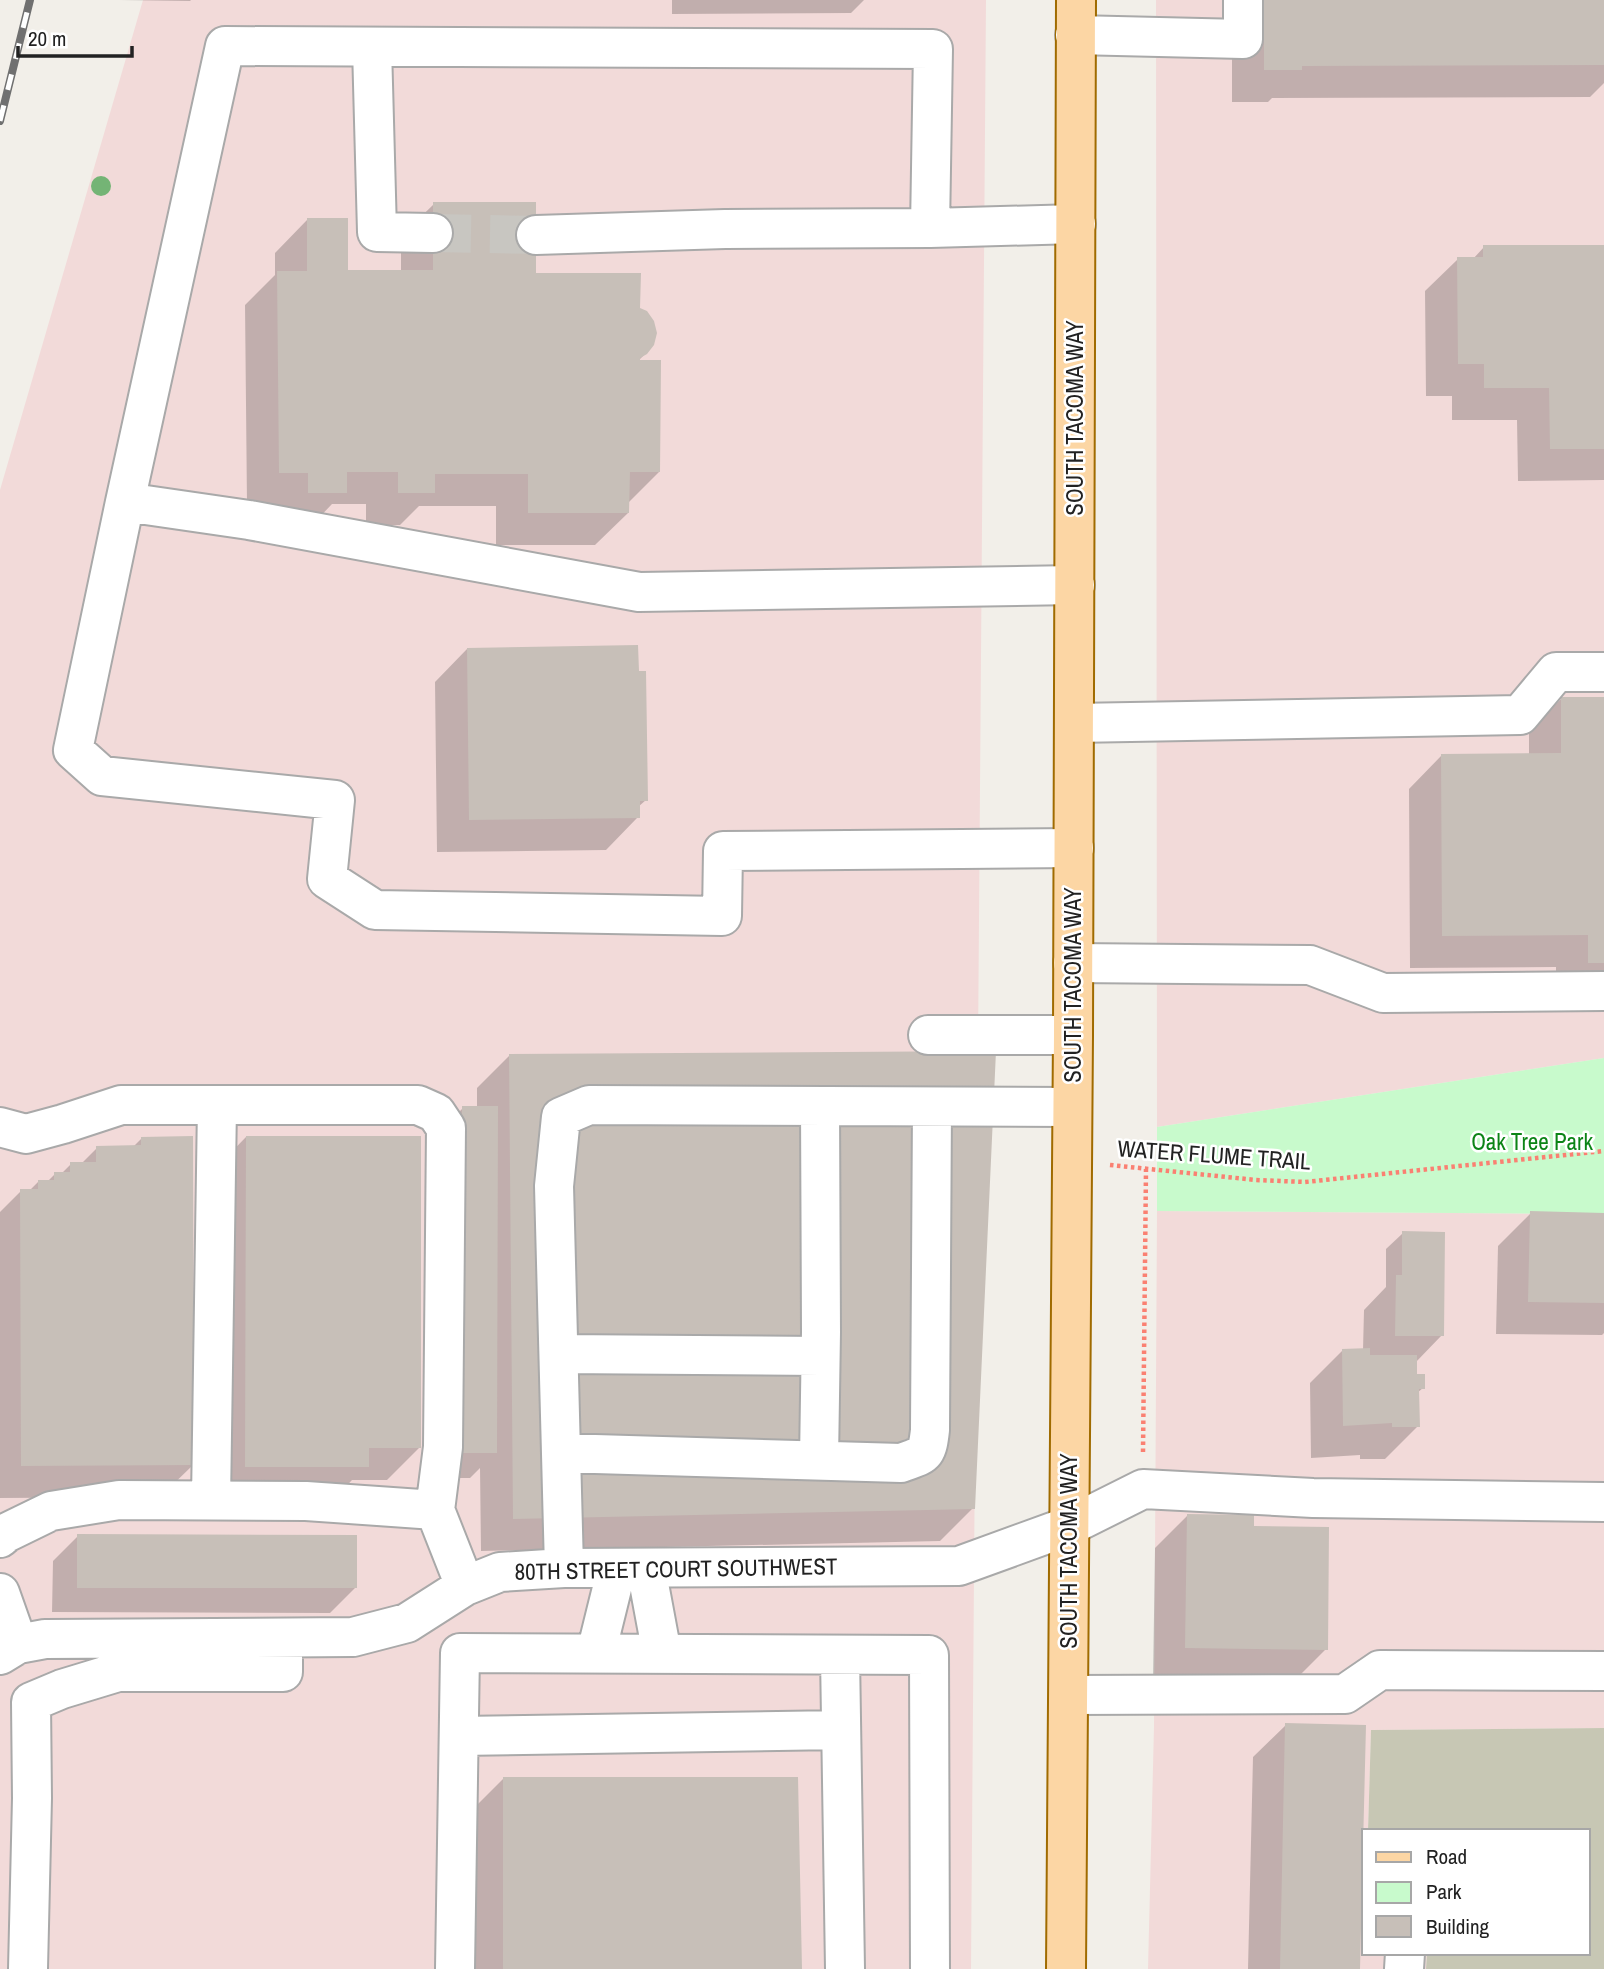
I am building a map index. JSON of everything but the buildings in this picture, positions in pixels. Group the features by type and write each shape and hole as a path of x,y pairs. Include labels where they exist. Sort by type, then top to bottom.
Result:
{"main road":[{"name":"SOUTH TACOMA WAY","path":"1066,1969 1073,1035 1076,17"}],"street":[{"path":"1076,17 1243,39 1242,0"},
{"path":"930,228 933,49 225,46 73,750 103,776 335,800 327,879 375,910 722,916 723,851 1073,848"},
{"path":"372,47 377,232 433,233"},
{"path":"536,235 725,229 1076,224"},
{"path":"125,502 249,520 639,592 1075,585"},
{"path":"1074,723 1520,715 1556,672 1604,672"},
{"path":"1073,963 1310,965 1383,993 1604,991"},
{"path":"928,1035 1073,1035"},
{"path":"0,1127 26,1134 121,1105 418,1105 436,1113 446,1128 443,1447 435,1510 465,1586"},
{"path":"211,1500 217,1105"},
{"path":"564,1568 554,1186 561,1117 589,1105 1072,1107"},
{"path":"820,1106 820,1460"},
{"path":"561,1453 901,1463 923,1455 928,1449 930,1430 932,1107"},
{"path":"559,1354 820,1356"},
{"path":"1143,1489 1313,1498 1604,1502"},
{"name":"80TH STREET COURT SOUTHWEST","path":"9,1649 45,1640 117,1656 284,1655 407,1623 465,1586 500,1572 564,1568 959,1566 1069,1526 1143,1489"},
{"path":"0,1538 51,1511 119,1500 306,1501 435,1510"},
{"path":"596,1653 632,1568"},
{"path":"632,1568 662,1654"},
{"path":"0,1593 9,1649"},
{"path":"455,1969 460,1653 929,1655 930,1969"},
{"path":"28,1969 31,1702 62,1689 117,1656"},
{"path":"840,1656 845,1969"},
{"path":"1069,1695 1345,1694 1380,1670 1604,1671"},
{"path":"459,1736 840,1730"}],"path":[{"name":"WATER FLUME TRAIL","path":"1072,1161 1256,1181 1305,1182 1604,1151"},
{"path":"1143,1489 1146,1169"}],"shaded area":[{"path":"143,0 986,0 971,1969 0,1969 0,490"},
{"path":"1156,0 1604,0 1604,1058 1157,1127"},
{"path":"1157,1211 1604,1214 1604,1728 1371,1730 1368,1829 1362,1829 1362,1955 1427,1955 1426,1969 1148,1969 1154,1727"},
{"path":"1604,1728 1604,1969 1426,1969 1427,1955 1590,1955 1590,1829 1368,1829 1371,1730"}],"green space":[{"name":"Oak Tree Park","path":"1604,1058 1604,1214 1157,1211 1157,1127"}],"tunnel":[{"path":"433,233 536,235"}],"railway":[{"path":"0,121 30,0"}]}
